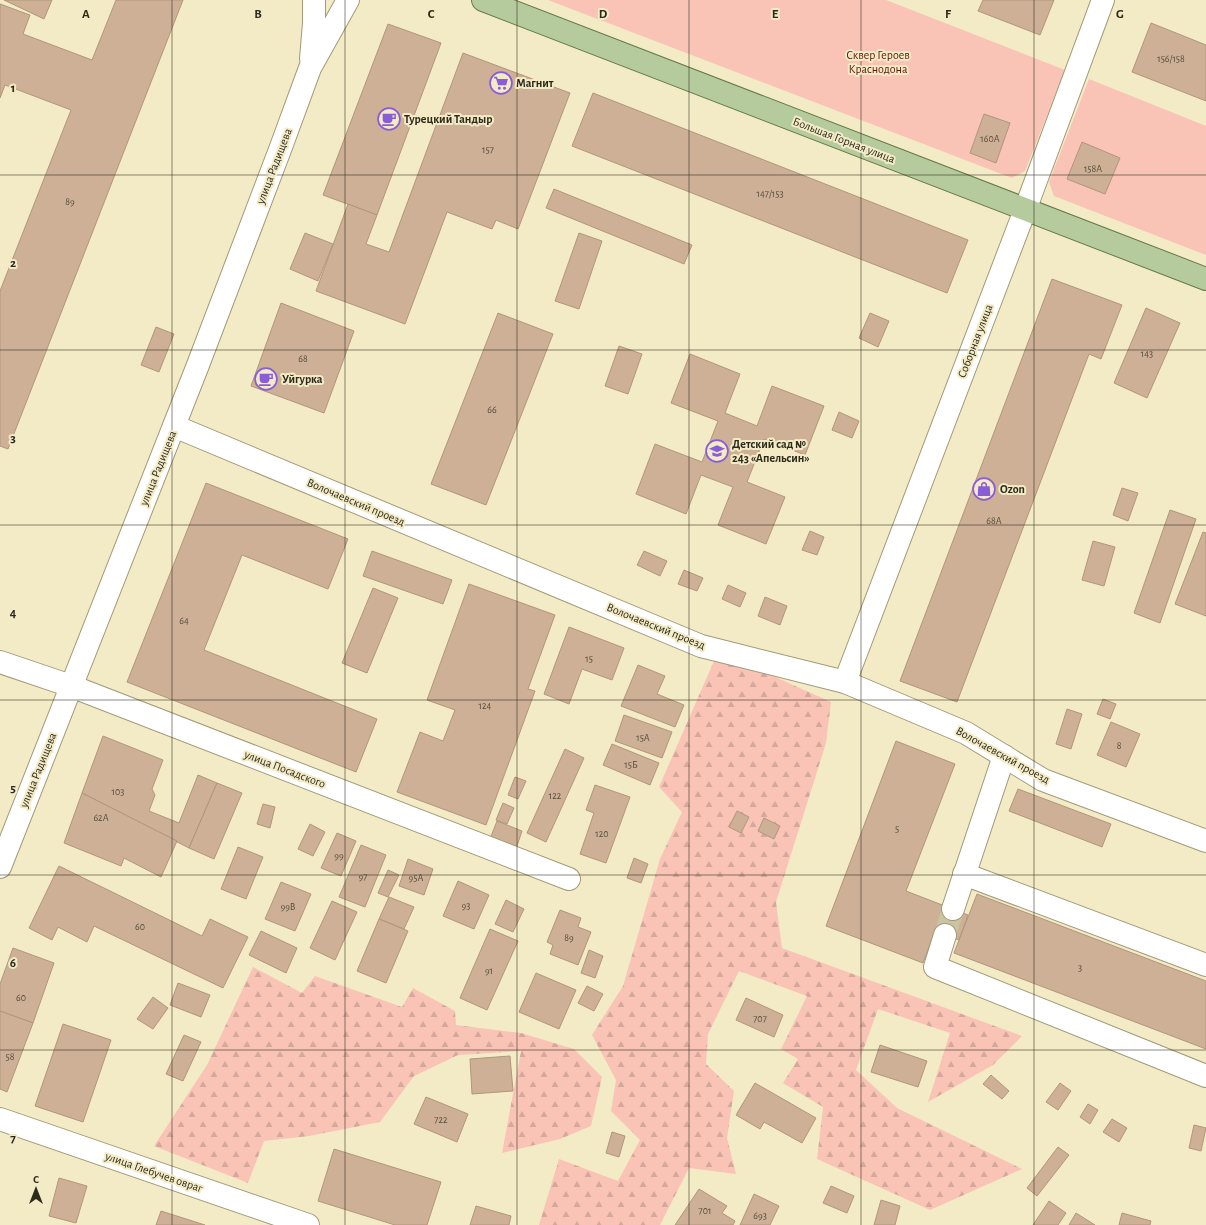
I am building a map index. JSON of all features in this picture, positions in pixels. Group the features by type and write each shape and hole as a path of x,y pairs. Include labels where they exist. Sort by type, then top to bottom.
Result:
{"main road":[{"name":"Большая Горная улица","path":"483,0 1206,279"}],"street":[{"name":"улица Радищева","path":"310,68 314,23 314,0"},
{"name":"улица Радищева","path":"0,867 174,426 276,161 310,68 348,0"},
{"name":"Соборная улица","path":"845,682 1025,210 1103,0"},
{"name":"Волочаевский проезд","path":"174,426 701,646 845,682 966,733 1044,780 1206,841"},
{"name":"улица Посадского","path":"0,662 71,686 569,879"},
{"path":"953,909 1004,756"},
{"path":"964,874 1206,965"},
{"path":"945,935 935,968 1206,1076"},
{"name":"улица Глебучев овраг","path":"0,1119 308,1225"}],"green space":[{"name":"Сквер Героев Краснодона","path":"548,0 886,0 1065,70 1025,171 1012,178"},
{"path":"1089,79 1206,126 1206,255 1054,196 1049,182"},
{"path":"714,661 762,671 831,702 826,743 776,902 782,948 1022,1036 993,1065 928,1102 950,1033 878,1009 856,1070 897,1108 1022,1169 930,1210 817,1159 823,1107 783,1083 798,1059 781,1049 807,996 739,971 708,1034 706,1064 734,1091 727,1138 736,1174 689,1168 660,1225 539,1225 559,1159 618,1181 640,1140 611,1111 616,1080 592,1035 623,986 660,859 682,812 659,787"},
{"path":"253,967 302,993 315,976 402,1007 413,988 455,1011 456,1025 521,1033 574,1049 602,1077 591,1126 560,1139 502,1153 521,1051 458,1055 414,1076 380,1122 309,1136 264,1141 248,1183 154,1146 207,1065"}],"building":[{"path":"4,0 52,0 44,19"},
{"path":"116,0 183,0 8,449 0,446 0,291 71,110 5,85 0,98 0,4 30,15 23,34 92,60"},
{"path":"983,0 1054,0 1040,35 978,11"},
{"path":"1151,23 1206,45 1206,101 1132,72"},
{"path":"388,24 441,43 377,215 323,195"},
{"path":"463,53 570,93 518,229 496,220 492,229 447,212 405,324 316,291 348,204 377,215 366,244 389,252"},
{"path":"593,93 968,240 947,293 572,146"},
{"path":"984,114 1010,123 996,163 970,153"},
{"path":"1082,142 1120,158 1105,194 1067,179"},
{"path":"554,189 692,245 684,264 546,208"},
{"path":"305,233 333,244 318,281 290,269"},
{"path":"579,233 602,241 579,309 555,301"},
{"path":"1052,279 1122,305 1101,359 1089,354 957,702 900,681"},
{"path":"281,303 354,331 324,413 251,386"},
{"path":"1146,308 1180,323 1147,398 1114,383"},
{"path":"498,313 553,334 486,505 431,484"},
{"path":"870,313 889,321 878,347 859,338"},
{"path":"156,327 174,334 159,372 141,365"},
{"path":"619,346 642,354 628,394 605,386"},
{"path":"690,354 740,374 725,413 757,426 772,386 824,406 805,455 764,439 747,482 785,497 766,544 718,525 733,487 701,475 686,514 636,494 655,444 702,462 718,421 671,403"},
{"path":"839,412 859,421 852,438 832,430"},
{"path":"206,483 348,539 328,589 242,555 204,650 377,719 356,772 127,682"},
{"path":"1122,488 1138,493 1128,521 1113,515"},
{"path":"1170,510 1196,519 1160,623 1134,613"},
{"path":"810,531 824,537 817,555 802,550"},
{"path":"1203,532 1206,533 1206,616 1175,604"},
{"path":"1093,541 1115,547 1104,586 1082,580"},
{"path":"372,551 452,580 443,604 363,576"},
{"path":"644,551 667,561 660,576 637,565"},
{"path":"684,570 703,578 697,591 678,584"},
{"path":"469,584 555,615 528,689 535,691 486,825 397,792 420,732 443,741 455,710 427,700"},
{"path":"728,585 746,593 740,607 722,599"},
{"path":"373,588 398,598 367,673 342,663"},
{"path":"765,597 787,606 780,625 758,616"},
{"path":"569,627 624,648 612,680 582,669 569,704 544,694"},
{"path":"638,665 665,676 657,694 684,705 675,727 621,706"},
{"path":"1103,699 1116,704 1110,719 1097,714"},
{"path":"1067,709 1082,714 1071,749 1056,744"},
{"path":"624,715 672,732 662,758 615,741"},
{"path":"1111,722 1140,734 1126,767 1097,755"},
{"path":"103,736 163,760 152,789 155,795 149,811 179,823 198,775 217,783 189,848 82,793"},
{"path":"896,741 955,764 906,891 968,915 959,940 935,931 923,963 826,926"},
{"path":"612,744 659,763 650,785 603,765"},
{"path":"565,749 584,758 546,842 527,833"},
{"path":"515,777 526,781 518,799 508,795"},
{"path":"217,783 242,793 214,859 189,848"},
{"path":"595,785 630,797 606,863 580,854 594,813 586,810"},
{"path":"1018,789 1111,824 1102,847 1009,811"},
{"path":"82,793 177,841 161,877 124,858 121,866 64,843"},
{"path":"503,803 514,808 507,824 496,820"},
{"path":"263,804 275,807 270,828 257,824"},
{"path":"737,811 749,817 741,833 729,827"},
{"path":"764,818 780,826 774,839 758,831"},
{"path":"497,821 522,831 516,849 490,839"},
{"path":"310,824 325,832 313,856 298,849"},
{"path":"337,833 356,841 341,876 321,868"},
{"path":"361,845 386,855 365,907 339,897"},
{"path":"238,847 263,857 246,899 221,889"},
{"path":"634,858 648,864 641,883 627,878"},
{"path":"408,859 433,869 424,895 399,886"},
{"path":"59,866 202,936 210,919 248,937 223,988 94,926 87,942 58,927 52,940 29,928"},
{"path":"388,870 399,875 388,897 378,893"},
{"path":"458,881 489,895 474,929 443,916"},
{"path":"281,882 311,894 295,931 265,919"},
{"path":"977,894 1206,981 1206,1049 954,953"},
{"path":"389,897 414,907 404,929 379,919"},
{"path":"506,900 524,909 513,932 495,924"},
{"path":"332,901 357,912 335,960 310,948"},
{"path":"560,910 581,918 578,927 591,932 578,965 550,954 553,945 547,942"},
{"path":"379,919 408,931 386,983 357,971"},
{"path":"490,929 518,941 487,1010 460,998"},
{"path":"261,931 297,948 286,973 249,955"},
{"path":"13,948 54,963 33,1023 0,1011 0,984"},
{"path":"589,950 603,956 595,978 581,973"},
{"path":"536,973 576,990 559,1029 519,1012"},
{"path":"178,983 210,995 201,1017 170,1005"},
{"path":"587,986 603,994 594,1011 578,1003"},
{"path":"153,997 168,1008 153,1029 137,1019"},
{"path":"746,998 783,1015 774,1037 736,1020"},
{"path":"0,1011 33,1023 7,1092 0,1089"},
{"path":"63,1024 111,1040 83,1122 35,1106"},
{"path":"184,1035 201,1042 183,1081 166,1074"},
{"path":"880,1045 927,1061 918,1087 871,1072"},
{"path":"510,1056 513,1091 472,1094 470,1059"},
{"path":"991,1075 1009,1091 1002,1099 983,1084"},
{"path":"755,1083 816,1118 802,1143 764,1122 760,1129 736,1115"},
{"path":"1060,1083 1071,1091 1058,1110 1046,1102"},
{"path":"426,1097 468,1114 457,1142 414,1124"},
{"path":"1088,1104 1098,1110 1090,1124 1080,1117"},
{"path":"1112,1119 1127,1128 1119,1142 1103,1132"},
{"path":"1194,1125 1206,1128 1201,1151 1189,1148"},
{"path":"612,1132 625,1136 619,1157 606,1153"},
{"path":"1058,1147 1069,1155 1037,1196 1027,1188"},
{"path":"334,1149 441,1182 427,1225 395,1225 318,1201"},
{"path":"59,1178 87,1186 76,1223 49,1216"},
{"path":"831,1186 854,1196 847,1213 823,1203"},
{"path":"699,1189 727,1206 722,1213 735,1221 733,1225 675,1225"},
{"path":"754,1194 779,1206 770,1225 740,1225"},
{"path":"881,1200 900,1206 895,1225 874,1225"},
{"path":"1049,1201 1066,1213 1058,1225 1033,1225"},
{"path":"476,1206 511,1216 509,1225 470,1225"},
{"path":"161,1211 205,1225 156,1225"},
{"path":"1076,1213 1095,1225 1069,1225"},
{"path":"1122,1213 1151,1221 1150,1225 1119,1225"}],"tunnel":[{"path":"945,935 953,909"}],"place":[{"name":"Магнит","path":"501,83"},
{"name":"Турецкий Тандыр","path":"389,119"},
{"name":"Уйгурка","path":"266,379"},
{"name":"Детский сад № 243 «Апельсин»","path":"717,451"},
{"name":"Ozon","path":"984,489"}]}
